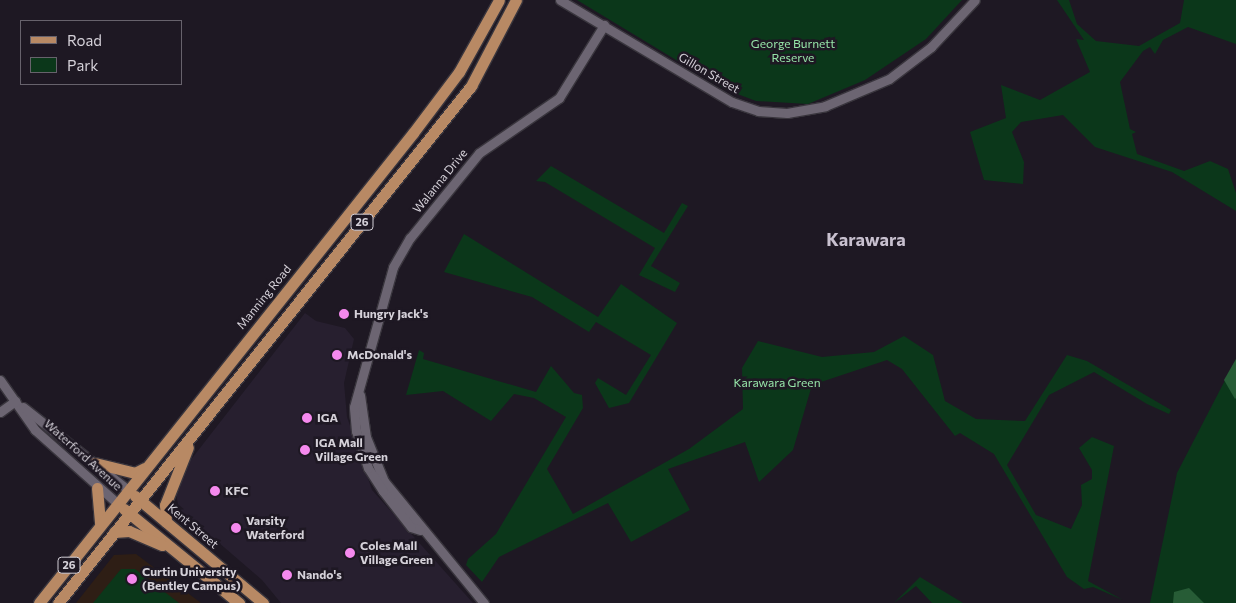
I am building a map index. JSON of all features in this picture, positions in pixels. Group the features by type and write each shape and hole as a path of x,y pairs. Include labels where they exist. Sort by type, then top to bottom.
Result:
{"main road":[{"name":"Manning Road","path":"38,603 413,133 459,72 499,0"},
{"name":"26","path":"58,603 471,86 516,0"},
{"path":"166,522 165,505 194,434"},
{"path":"94,463 135,473 146,467"},
{"path":"97,488 100,526"},
{"name":"Kent Street","path":"128,490 263,603"},
{"path":"117,503 178,551 239,603"},
{"path":"114,532 138,534 178,551"}],"street":[{"name":"Gillon Street","path":"560,0 732,102 758,111 787,113 825,106 889,78 932,47 975,0"},
{"name":"Walanna Drive","path":"481,600 420,530 400,515 368,468 356,431 354,407 360,394 400,253 479,152 538,116 559,98 604,25"},
{"name":"Waterford Avenue","path":"0,380 35,430 97,488 117,503"},
{"name":"Waterford Avenue","path":"16,401 128,490"},
{"path":"0,412 16,401"}],"shaded area":[{"path":"305,313 316,321 345,328 354,339 344,383 347,417 372,490 473,603 281,603 262,580 218,542 204,538 180,514 176,494 186,466"},
{"name":"Curtin University (Bentley Campus)","path":"136,554 201,603 76,603 114,555"}],"green space":[{"name":"George Burnett Reserve","path":"577,0 962,0 926,39 865,80 808,104 756,101 724,89"},
{"path":"1057,0 1069,0 1077,24 1096,41 1139,46 1180,23 1184,0 1236,0 1236,44 1188,27 1163,40 1155,54 1150,47 1143,51 1120,82 1130,129 1136,132 1132,134 1137,154 1184,171 1210,161 1228,169 1236,193 1236,211 1172,172 1095,147 1063,115 1021,122 1012,132 1024,162 1023,184 984,180 970,132 1006,118 1001,85 1040,100 1090,72 1076,39 1084,40"},
{"path":"551,166 664,233 682,203 688,206 651,266 680,283 675,292 639,275 655,248 545,182 536,181"},
{"path":"464,234 598,317 621,284 677,323 629,403 609,408 595,383 598,378 626,395 651,355 596,322 589,332 532,297 444,272"},
{"name":"Karawara Green","path":"904,336 933,355 945,401 976,419 1025,421 1067,355 1087,361 1171,410 1169,414 1147,404 1094,372 1049,395 1007,465 1036,515 1071,529 1082,505 1081,485 1092,479 1092,470 1079,448 1092,437 1114,446 1088,581 1123,600 1093,587 1084,589 1067,577 994,454 960,433 955,436 902,369 887,360 812,385 793,450 759,482 745,442 668,469 690,510 631,542 608,503 499,557 482,582 466,565 468,559 496,534 566,417 534,398 514,394 491,421 443,391 406,395 419,350 424,353 423,359 536,392 551,366 574,393 582,395 583,408 547,469 573,514 689,449 743,409 742,368 758,341 822,357 874,352"},
{"path":"1236,359 1236,603 1150,603 1177,473"},
{"path":"1236,359 1236,398 1235,399 1224,380"},
{"path":"121,569 135,569 179,603 93,603"},
{"path":"920,577 963,603 932,603 916,586 894,603"},
{"path":"1189,588 1204,603 1173,603 1174,592"}],"place":[{"name":"Hungry Jack's","path":"344,314"},
{"name":"McDonald's","path":"337,355"},
{"name":"IGA","path":"307,418"},
{"name":"IGA Mall Village Green","path":"305,450"},
{"name":"KFC","path":"215,491"},
{"name":"Varsity Waterford","path":"236,528"},
{"name":"Coles Mall Village Green","path":"350,553"},
{"name":"Nando's","path":"287,575"},
{"name":"Curtin University (Bentley Campus)","path":"132,579"}],"district":[{"name":"Karawara","path":"866,239"}]}
